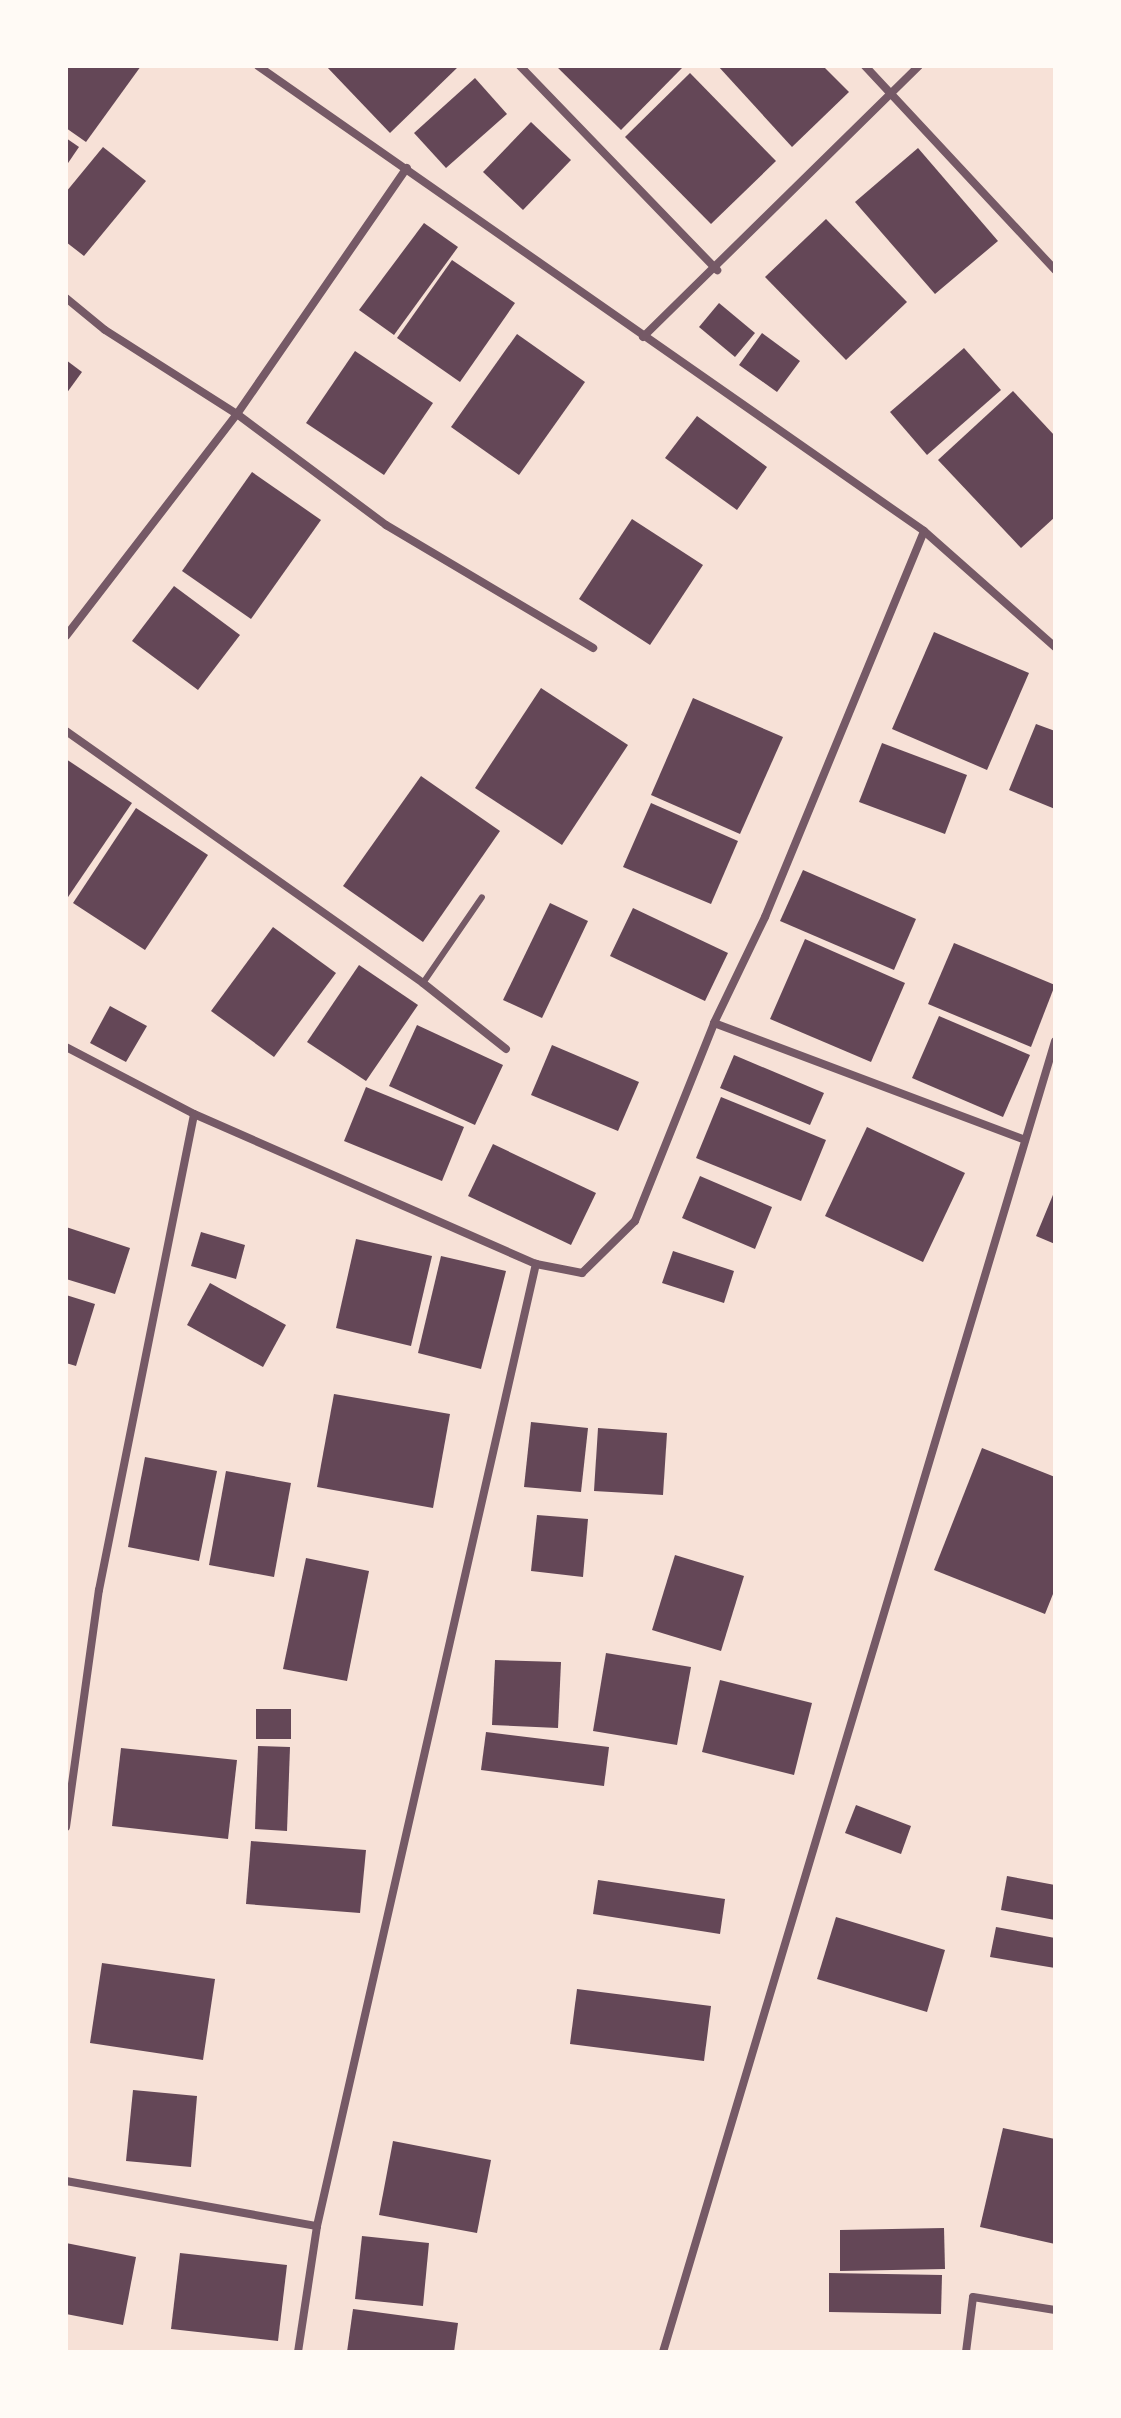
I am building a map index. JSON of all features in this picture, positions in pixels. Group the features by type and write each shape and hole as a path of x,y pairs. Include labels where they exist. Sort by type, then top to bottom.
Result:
{"street":[{"path":"258,66 924,531 1055,647"},
{"path":"520,66 717,270"},
{"path":"865,66 1055,270"},
{"path":"643,337 717,270 919,66"},
{"path":"66,636 237,414 407,168"},
{"path":"66,298 105,330 237,414 386,525 593,648"},
{"path":"66,1047 194,1114 536,1264 582,1273 635,1221 714,1023 765,917 924,531"},
{"path":"66,731 423,983 506,1049"},
{"path":"714,1023 1025,1140"},
{"path":"663,2352 1055,1041"},
{"path":"66,1827 99,1590 194,1114"},
{"path":"298,2352 317,2226 536,1264"},
{"path":"66,2181 317,2226"},
{"path":"966,2352 973,2297 1055,2310"}],"lane":[{"path":"423,983 482,897"}],"building":[{"path":"66,66 141,66 86,142 66,128"},
{"path":"326,66 459,66 390,133"},
{"path":"556,66 680,66 682,68 621,130"},
{"path":"718,66 823,66 849,92 792,147"},
{"path":"690,73 776,161 711,224 625,137"},
{"path":"475,78 507,114 446,168 414,133"},
{"path":"531,122 571,160 523,210 483,172"},
{"path":"66,138 79,147 66,166"},
{"path":"103,147 146,181 84,256 66,242 66,192"},
{"path":"918,148 998,241 935,294 855,202"},
{"path":"826,219 907,302 846,360 765,277"},
{"path":"424,223 458,247 394,335 359,310"},
{"path":"452,260 515,303 460,382 397,338"},
{"path":"719,303 755,333 735,357 699,327"},
{"path":"762,333 800,361 777,392 739,365"},
{"path":"517,334 585,382 519,475 451,427"},
{"path":"964,348 1001,390 927,455 890,412"},
{"path":"355,351 433,403 384,475 306,423"},
{"path":"66,360 82,372 66,394"},
{"path":"1013,391 1055,436 1055,517 1021,548 938,460"},
{"path":"697,416 767,467 737,510 665,458"},
{"path":"252,472 321,520 251,619 182,571"},
{"path":"632,519 703,565 650,645 579,599"},
{"path":"174,586 240,635 198,690 132,641"},
{"path":"934,632 1029,673 987,770 892,729"},
{"path":"541,688 628,745 562,845 475,788"},
{"path":"693,698 783,737 740,834 651,795"},
{"path":"1036,724 1055,731 1055,809 1009,790"},
{"path":"882,743 967,775 945,834 859,802"},
{"path":"66,759 132,803 66,900"},
{"path":"421,776 500,831 423,942 343,886"},
{"path":"651,803 738,841 711,904 623,867"},
{"path":"136,808 208,855 145,950 73,903"},
{"path":"803,870 916,919 894,970 780,921"},
{"path":"550,903 588,921 542,1018 503,1000"},
{"path":"633,908 728,953 705,1001 610,956"},
{"path":"273,927 336,973 274,1057 211,1011"},
{"path":"805,939 905,983 871,1062 770,1019"},
{"path":"954,943 1055,985 1031,1047 928,1004"},
{"path":"359,965 418,1005 366,1081 307,1042"},
{"path":"110,1006 147,1026 126,1062 90,1043"},
{"path":"939,1016 1030,1055 1003,1117 912,1078"},
{"path":"417,1025 503,1065 475,1125 389,1086"},
{"path":"552,1045 639,1082 618,1131 531,1095"},
{"path":"734,1055 824,1093 810,1125 720,1088"},
{"path":"366,1087 464,1127 442,1181 344,1141"},
{"path":"721,1097 826,1140 801,1201 696,1158"},
{"path":"867,1127 965,1173 923,1262 825,1216"},
{"path":"493,1144 596,1193 571,1245 468,1196"},
{"path":"700,1176 772,1207 755,1249 682,1218"},
{"path":"1055,1190 1055,1244 1036,1236"},
{"path":"66,1227 130,1248 115,1294 66,1279"},
{"path":"201,1232 245,1245 236,1279 191,1266"},
{"path":"356,1239 432,1256 411,1346 336,1328"},
{"path":"673,1251 734,1271 724,1303 662,1283"},
{"path":"441,1256 506,1271 481,1369 418,1353"},
{"path":"210,1283 286,1325 263,1367 187,1325"},
{"path":"66,1295 95,1304 76,1366 66,1363"},
{"path":"334,1394 450,1414 433,1508 317,1487"},
{"path":"531,1422 588,1428 581,1492 524,1487"},
{"path":"598,1428 667,1433 663,1495 594,1491"},
{"path":"982,1448 1055,1477 1055,1589 1045,1614 934,1570"},
{"path":"145,1457 217,1471 199,1561 128,1547"},
{"path":"226,1471 291,1483 274,1577 209,1565"},
{"path":"537,1515 588,1519 583,1577 531,1571"},
{"path":"675,1555 744,1576 721,1651 652,1630"},
{"path":"306,1558 369,1571 347,1681 283,1669"},
{"path":"606,1653 691,1667 677,1745 593,1731"},
{"path":"495,1660 561,1662 558,1728 492,1725"},
{"path":"720,1680 812,1703 794,1775 702,1752"},
{"path":"256,1709 291,1709 291,1739 256,1739"},
{"path":"486,1732 609,1747 604,1786 481,1770"},
{"path":"258,1746 290,1747 287,1831 255,1829"},
{"path":"121,1748 237,1760 228,1839 112,1826"},
{"path":"856,1805 911,1826 901,1854 845,1833"},
{"path":"251,1841 366,1850 360,1913 246,1904"},
{"path":"1007,1876 1055,1885 1055,1920 1001,1910"},
{"path":"598,1880 725,1899 720,1934 593,1914"},
{"path":"836,1917 945,1950 927,2012 817,1979"},
{"path":"996,1927 1055,1938 1055,1968 990,1957"},
{"path":"102,1963 215,1979 203,2060 90,2043"},
{"path":"577,1989 711,2006 704,2061 570,2044"},
{"path":"133,2090 197,2096 191,2167 126,2161"},
{"path":"1003,2128 1055,2139 1055,2244 980,2227"},
{"path":"393,2141 491,2160 477,2233 379,2215"},
{"path":"944,2228 945,2269 840,2271 840,2230"},
{"path":"362,2236 429,2243 423,2306 355,2299"},
{"path":"66,2243 136,2257 123,2325 66,2314"},
{"path":"180,2253 287,2265 278,2341 171,2329"},
{"path":"829,2273 942,2275 941,2314 829,2312"},
{"path":"353,2309 458,2323 454,2352 347,2352"}]}
